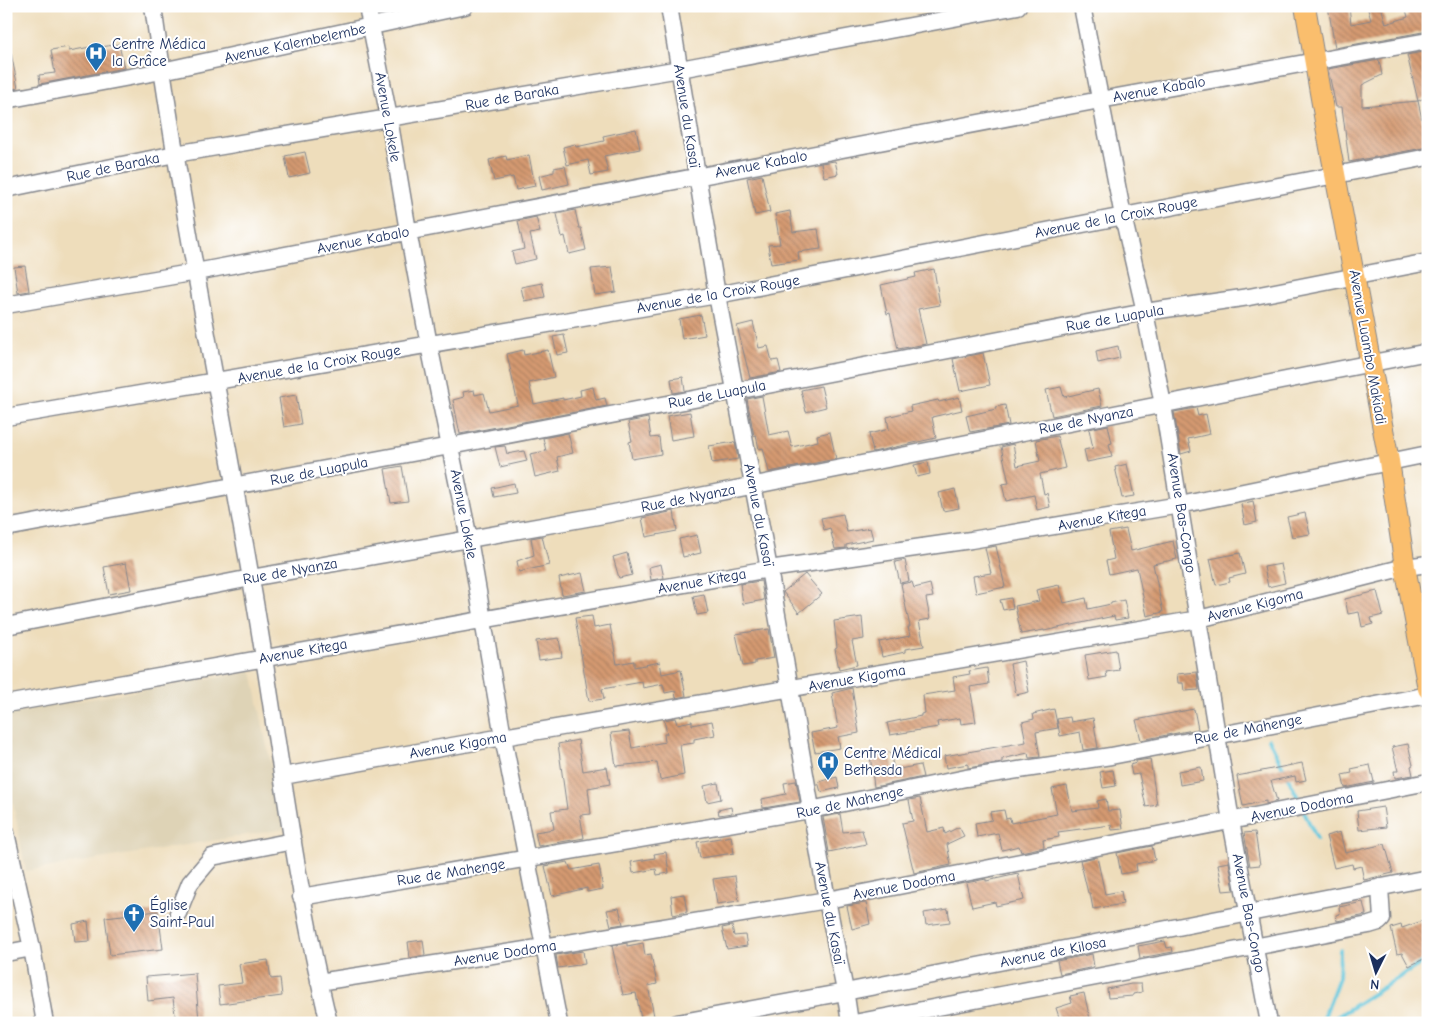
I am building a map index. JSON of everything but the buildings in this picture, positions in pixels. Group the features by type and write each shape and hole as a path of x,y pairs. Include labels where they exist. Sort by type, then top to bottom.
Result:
{"main road":[{"name":"Avenue Luambo Makiadi","path":"1305,6 1335,175 1356,276 1389,461 1405,567 1428,689"}],"street":[{"path":"153,6 175,154 251,578 301,897 318,982 329,1023"},
{"name":"Avenue Lokele","path":"367,6 429,345 469,539 503,736 559,1023"},
{"name":"Avenue Kalembelembe","path":"6,100 162,70 465,6"},
{"name":"Avenue du Kasaï","path":"669,6 717,295 791,689 810,810 850,1023"},
{"name":"Rue de Baraka","path":"6,190 175,154 680,69 1018,6"},
{"name":"Avenue Bas-Congo","path":"1082,6 1163,406 1217,735 1269,1023"},
{"name":"Avenue Kabalo","path":"6,305 196,272 1100,100 1428,41"},
{"name":"Avenue de la Croix Rouge","path":"6,417 717,295 1428,157"},
{"name":"Rue de Luapula","path":"6,528 234,487 1145,312 1249,297 1428,262"},
{"name":"Rue de Nyanza","path":"6,626 251,578 609,514 1163,406 1428,352"},
{"name":"Avenue Kitega","path":"6,704 769,569 971,540 1180,505 1428,454"},
{"name":"Avenue Kigoma","path":"283,776 503,736 1199,620 1405,567 1428,564"},
{"name":"Rue de Mahenge","path":"301,897 528,860 810,810 966,778 1112,756 1428,695"},
{"name":"Avenue Dodoma","path":"318,982 827,900 1428,782"},
{"path":"6,833 32,948 45,1023"},
{"path":"178,913 190,883 212,857 293,841"},
{"name":"Avenue de Kilosa","path":"677,1023 1428,878"},
{"path":"854,1023 1369,926 1382,919 1380,887"},
{"path":"6,953 32,948"}],"shaded area":[{"path":"252,672 284,829 26,871 6,766 6,713"}],"waterway":[{"path":"1269,739 1299,800"},
{"path":"1304,812 1317,839"},
{"path":"1322,1023 1339,977 1340,950"},
{"path":"1327,1023 1428,959"}],"place":[{"name":"Centre Médica la Grâce","path":"96,72"},
{"name":"Centre Médical Bethesda","path":"828,781"},
{"name":"Église Saint-Paul","path":"134,933"}]}
